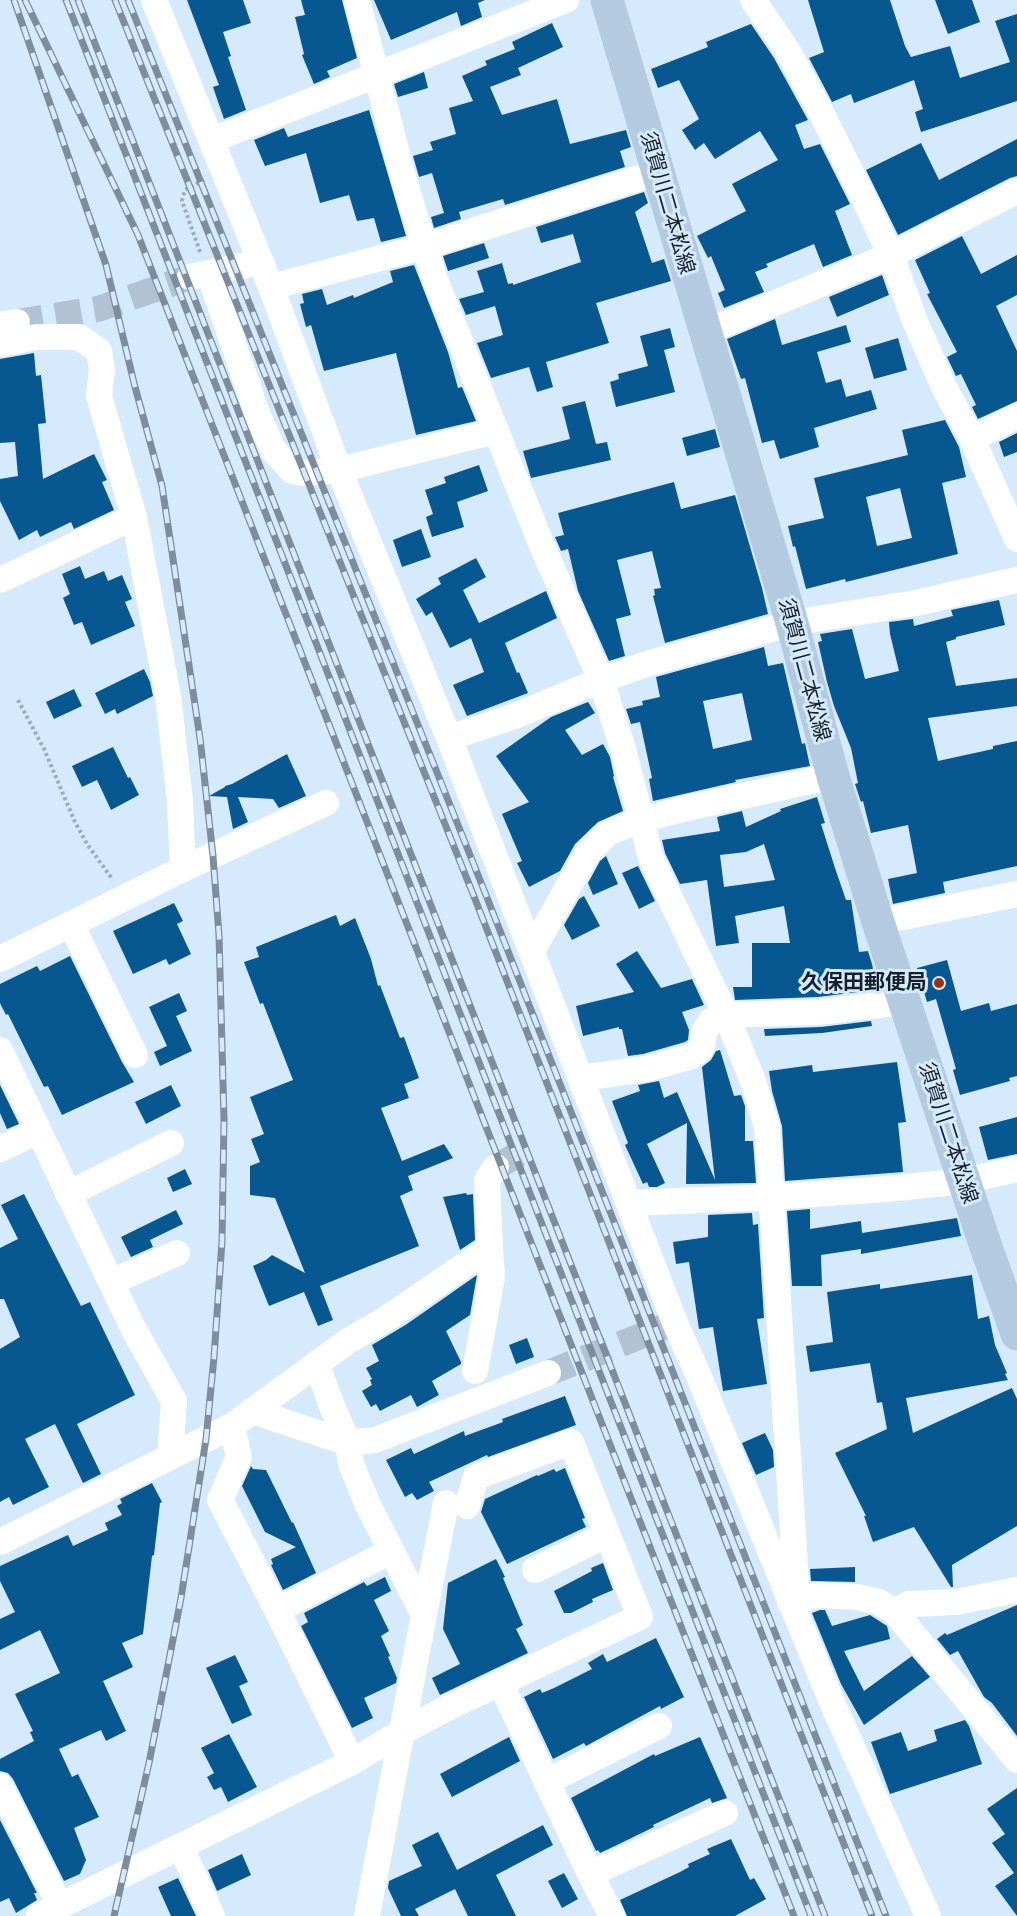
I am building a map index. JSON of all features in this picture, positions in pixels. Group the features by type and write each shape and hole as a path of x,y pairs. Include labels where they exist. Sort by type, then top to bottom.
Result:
{"main road":[{"name":"須賀川二本松線","path":"608,0 792,623 833,776 878,922 984,1244 1017,1334"}],"street":[{"path":"154,0 271,287 339,470 449,738 630,1203 673,1324 700,1379 831,1701 928,1916"},
{"path":"357,0 404,180 433,274 496,431 601,680 622,748 651,858 726,1015 753,1081 767,1127 796,1581 790,1603"},
{"path":"212,140 566,0"},
{"path":"753,0 792,59 822,114 891,255 914,319 945,389 972,439 1017,539"},
{"path":"271,287 426,246 658,172"},
{"path":"705,332 891,255 1017,191"},
{"path":"261,262 199,275 274,451 292,471 303,473 339,470 496,431"},
{"path":"0,344 37,337 79,337 99,351 102,369 99,396 134,517 168,696 180,801 183,869"},
{"path":"972,439 1017,416"},
{"path":"0,580 134,517"},
{"path":"449,738 515,716 601,680 647,664 792,623 916,603 1017,580"},
{"path":"532,951 588,852 608,833 641,820 833,776"},
{"path":"0,959 183,869 326,803"},
{"path":"878,922 1017,894"},
{"path":"71,924 135,1055"},
{"path":"580,1078 646,1069 692,1056 702,1048 704,1032 711,1020 726,1015 819,1012 905,1002"},
{"path":"0,1050 134,1330 174,1401 170,1457"},
{"path":"0,1149 38,1131"},
{"path":"68,1194 171,1143"},
{"path":"475,1371 492,1277 487,1180 496,1167"},
{"path":"630,1203 888,1189 964,1181 1017,1169"},
{"path":"0,1542 242,1419 348,1341 386,1319 490,1248"},
{"path":"111,1282 177,1254"},
{"path":"318,1365 348,1443 351,1464 368,1505 423,1616"},
{"path":"242,1419 348,1443 375,1440 548,1373"},
{"path":"242,1419 238,1457 220,1500 352,1762"},
{"path":"0,1786 49,1911 352,1762 400,1732 447,1708 640,1617 571,1443 476,1476 457,1505 423,1616 400,1732 367,1916"},
{"path":"535,1570 606,1535"},
{"path":"277,1610 391,1551"},
{"path":"895,1612 908,1604 956,1602 1017,1590"},
{"path":"790,1603 818,1595 857,1597 879,1602 895,1612 1017,1760"},
{"path":"501,1684 612,1916"},
{"path":"546,1782 659,1726"},
{"path":"590,1874 725,1813"},
{"path":"181,1846 212,1916"}],"path":[{"path":"199,275 182,201 184,190 224,169"},
{"path":"18,700 44,749 75,822 87,844 125,898"}],"building":[{"path":"187,0 243,0 251,23 223,32 231,56 228,57 246,110 224,119 213,87 219,85"},
{"path":"301,0 342,0 357,58 327,71 330,77 314,84 302,55 304,54 295,17 305,15"},
{"path":"374,0 485,0 478,3 482,17 461,26 457,12 391,40"},
{"path":"808,0 890,0 905,46 911,57 950,46 960,78 1010,62 995,21 1017,14 1017,101 921,132 915,112 923,109 914,80 854,103 851,94 832,102 809,58 824,52"},
{"path":"935,0 972,0 980,22 948,34"},
{"path":"552,23 563,47 518,68 521,75 490,87 502,115 557,99 570,144 626,130 631,147 620,151 625,167 505,205 503,199 459,212 461,219 434,228 431,217 444,213 432,173 419,177 413,156 433,150 430,142 456,134 449,108 473,101 462,76 487,65 485,61 515,49 512,42"},
{"path":"751,24 774,58 808,120 795,125 804,149 820,144 850,204 835,211 852,255 823,267 814,244 766,264 768,267 755,272 764,292 724,308 718,293 725,290 711,256 708,258 697,236 746,211 732,184 778,160 760,131 715,159 704,143 695,150 682,130 699,119 679,80 658,88 651,69 708,47 706,42"},
{"path":"424,72 428,88 398,97 394,84"},
{"path":"369,110 406,236 381,242 374,218 357,221 349,195 320,203 306,153 265,166 254,140 284,128 288,137"},
{"path":"1017,139 1017,176 898,235 866,170 921,143 939,180"},
{"path":"644,192 648,203 635,212 652,263 664,259 671,281 596,303 609,343 546,362 553,387 537,392 529,367 491,378 477,343 503,335 495,306 466,315 459,299 484,292 477,271 502,263 508,284 513,283 513,285 581,262 573,234 541,243 536,227"},
{"path":"962,236 981,274 1017,255 1017,295 996,306 1017,351 1017,401 978,419 972,407 976,405 961,374 956,376 947,357 957,352 927,294 930,293 915,260"},
{"path":"484,243 489,258 448,271 443,256"},
{"path":"414,265 448,352 458,388 462,387 476,421 416,435 396,353 324,371 311,325 306,327 300,304 304,303 302,294 322,289 327,305 353,295 354,298 393,282 390,271"},
{"path":"882,275 889,295 837,317 829,297"},
{"path":"775,319 782,345 846,325 851,342 817,352 826,383 841,379 846,397 871,390 877,409 814,428 819,447 780,459 774,440 762,443 745,378 741,379 727,339"},
{"path":"670,328 675,347 664,350 675,392 616,407 610,382 619,379 618,374 648,366 640,336"},
{"path":"898,338 907,370 874,379 865,348"},
{"path":"34,353 36,376 41,375 46,423 38,424 43,479 94,454 107,480 102,482 114,510 74,529 71,522 40,537 37,530 19,540 0,501 0,479 18,476 15,442 0,443 0,359"},
{"path":"585,401 596,444 607,442 611,460 531,478 523,451 570,439 562,407"},
{"path":"945,420 959,447 966,477 942,483 958,554 846,582 845,579 806,589 788,526 824,518 814,478 908,455 902,430","holes":["900,488 912,538 877,546 866,497"]},
{"path":"715,429 720,447 687,456 682,438"},
{"path":"1017,433 1017,452 1004,457 999,442"},
{"path":"479,465 488,491 457,502 464,527 432,537 426,517 433,514 425,490 446,483 444,477"},
{"path":"674,482 681,509 735,495 768,614 665,643 653,596 655,595 654,589 661,588 652,551 617,560 631,615 616,619 625,656 609,661 578,591 568,549 561,551 555,537 564,535 558,513"},
{"path":"421,529 431,557 402,567 393,540"},
{"path":"476,558 486,577 463,590 479,623 546,591 557,618 505,643 528,693 467,716 453,685 484,672 471,638 450,648 432,612 426,616 416,599 441,584 438,578"},
{"path":"80,566 85,579 104,571 108,581 122,575 132,599 125,602 135,626 91,645 82,622 74,625 63,598 70,594 62,574"},
{"path":"999,600 1005,625 956,637 946,642 956,686 1017,678 1017,706 928,718 938,761 993,749 993,746 1017,741 1017,866 943,882 945,893 893,904 888,879 917,873 908,825 871,833 863,801 861,802 855,784 858,783 851,748 827,682 818,642 822,641 820,634 852,629 865,679 899,671 889,622 913,619 914,626 953,616 951,610"},
{"path":"764,647 768,666 783,663 802,744 805,743 810,766 735,780 736,782 653,801 649,779 652,778 640,722 631,724 626,709 643,705 642,701 660,697 656,677","holes":["742,693 752,740 713,749 703,701"]},
{"path":"144,669 153,696 117,714 115,709 105,714 95,693"},
{"path":"74,689 82,706 54,719 46,702"},
{"path":"588,702 595,713 565,730 582,755 603,744 610,757 623,811 598,822 575,844 560,871 529,887 517,863 522,861 502,814 529,802 496,756 551,717"},
{"path":"113,747 139,795 111,810 97,780 82,787 72,766"},
{"path":"287,754 306,796 279,808 273,799 238,797 248,822 233,829 227,797 209,796"},
{"path":"817,797 825,823 821,824 835,868 846,900 851,900 859,952 868,951 872,964 874,973 865,975 867,991 818,997 735,1000 733,987 752,987 752,943 790,943 784,906 735,916 739,943 716,946 707,880 680,884 665,853 662,840 720,831 717,817 742,811 746,827 781,811 780,809","holes":["764,844 775,880 724,887 720,855 746,852"]},
{"path":"606,856 618,884 593,895 588,883 600,861"},
{"path":"638,866 655,901 639,909 622,873"},
{"path":"584,896 600,926 572,940 564,925 579,899"},
{"path":"174,903 183,921 177,924 191,954 169,965 166,959 133,974 113,931"},
{"path":"336,915 340,926 355,918 371,959 378,986 380,985 400,1038 404,1037 419,1078 404,1084 409,1098 381,1108 402,1161 444,1144 453,1158 408,1176 413,1190 400,1196 419,1246 320,1286 333,1320 318,1326 304,1292 269,1306 253,1266 272,1255 305,1273 275,1198 250,1195 250,1166 260,1162 251,1139 264,1134 250,1097 293,1080 263,1003 260,1004 244,962 259,957 256,947"},
{"path":"637,951 661,988 692,979 704,1005 682,1012 689,1030 688,1040 643,1054 628,1056 622,1029 619,1027 583,1036 576,1006 634,992 616,964"},
{"path":"70,956 134,1082 62,1115 48,1086 44,1087 8,1014 6,1015 0,1003 0,984 37,966 40,971"},
{"path":"947,960 961,1011 989,1003 991,1011 1017,1004 1017,1076 1009,1078 1010,1081 960,1095 953,1070 956,1069 936,999 927,1002 917,968"},
{"path":"179,993 187,1011 176,1016 192,1051 160,1066 154,1052 167,1046 149,1007"},
{"path":"871,1021 872,1026 822,1033 765,1036 764,1029 821,1027"},
{"path":"720,1050 734,1096 741,1095 745,1106 745,1141 753,1141 756,1183 686,1184 687,1123 647,1144 665,1183 657,1187 649,1187 647,1182 643,1184 625,1145 628,1143 612,1101 640,1091 638,1085 659,1081 664,1098 677,1092 715,1180 702,1067 711,1060 716,1051"},
{"path":"897,1062 906,1122 898,1123 903,1172 785,1181 782,1126 769,1071 812,1065 813,1072"},
{"path":"0,1085 19,1124 7,1129 0,1113"},
{"path":"171,1085 181,1106 146,1124 135,1102"},
{"path":"1017,1117 1017,1154 988,1160 979,1127"},
{"path":"185,1169 192,1184 173,1192 167,1178"},
{"path":"466,1193 467,1195 473,1194 475,1240 460,1250 443,1197"},
{"path":"24,1194 81,1306 90,1302 135,1395 77,1424 101,1474 83,1483 55,1424 25,1439 49,1487 13,1505 9,1497 0,1502 0,1349 20,1337 4,1299 0,1299 0,1248 18,1239 1,1205"},
{"path":"810,1209 810,1229 861,1221 862,1233 957,1218 961,1236 861,1254 861,1249 821,1255 822,1286 792,1286 787,1211"},
{"path":"176,1210 183,1224 150,1240 153,1247 131,1257 121,1237"},
{"path":"752,1213 753,1225 758,1224 764,1318 757,1319 767,1384 723,1391 713,1327 699,1329 689,1262 676,1264 673,1242 708,1237 708,1215"},
{"path":"477,1275 470,1315 446,1331 461,1364 432,1381 439,1395 417,1407 411,1395 380,1411 376,1404 371,1407 362,1391 372,1385 370,1380 372,1379 366,1368 379,1361 372,1345 407,1324"},
{"path":"972,1275 978,1319 989,1316 995,1345 1008,1380 906,1398 913,1433 1012,1388 1017,1399 1017,1526 952,1565 953,1587 951,1587 914,1527 873,1542 864,1516 866,1516 835,1453 887,1429 882,1402 877,1403 870,1363 810,1372 806,1346 833,1342 827,1292 880,1284 880,1289"},
{"path":"527,1338 534,1357 516,1364 509,1345"},
{"path":"565,1396 576,1425 488,1457 487,1455 429,1482 434,1491 417,1500 412,1493 405,1497 386,1460 411,1448 414,1454 464,1431 465,1436 503,1422 502,1419"},
{"path":"765,1433 773,1450 774,1467 756,1475 742,1443"},
{"path":"251,1466 253,1469 266,1470 316,1573 283,1590 271,1565 273,1564 271,1559 296,1547 265,1532 242,1486"},
{"path":"565,1468 585,1518 582,1519 586,1527 507,1564 481,1512 485,1499 537,1475"},
{"path":"152,1483 162,1502 152,1556 143,1634 122,1643 133,1667 103,1681 126,1731 106,1741 101,1730 59,1749 72,1777 78,1774 99,1817 74,1828 86,1860 80,1874 64,1881 13,1779 8,1773 0,1771 0,1759 34,1741 30,1732 33,1731 15,1694 60,1673 40,1630 0,1650 0,1619 15,1612 0,1581 0,1566 68,1535 73,1546 108,1530 105,1523 122,1515 117,1506 122,1503 120,1499"},
{"path":"496,1559 523,1625 516,1629 528,1653 440,1695 432,1678 460,1664 443,1629 448,1583"},
{"path":"603,1563 613,1590 592,1599 593,1602 571,1613 564,1613 554,1591"},
{"path":"855,1567 855,1582 811,1581 810,1569"},
{"path":"385,1577 391,1591 374,1600 389,1631 381,1636 390,1656 388,1657 397,1678 396,1683 364,1698 373,1718 352,1728 301,1626 308,1622 304,1613 364,1582 367,1586"},
{"path":"1017,1605 1017,1736 992,1703 984,1697 958,1651 950,1655 937,1639 945,1633 947,1635"},
{"path":"825,1610 832,1626 870,1615 887,1626 890,1639 844,1651 864,1691 912,1656 930,1677 864,1725 841,1684 812,1613"},
{"path":"656,1638 684,1697 661,1709 660,1706 586,1746 584,1743 553,1759 524,1697 540,1689 542,1693 592,1669 588,1663 603,1654 607,1662"},
{"path":"235,1655 248,1682 239,1686 252,1715 232,1724 206,1668"},
{"path":"965,1720 982,1764 890,1794 871,1742 901,1732 908,1751 937,1741 934,1730"},
{"path":"229,1734 257,1787 228,1802 221,1787 214,1790 207,1777 214,1773 201,1748"},
{"path":"509,1737 520,1761 452,1797 440,1774"},
{"path":"700,1737 727,1798 712,1803 710,1798 600,1853 596,1851 571,1798 654,1754 655,1756"},
{"path":"1017,1788 1017,1916 995,1886 1014,1873 992,1843 1005,1834 987,1809"},
{"path":"0,1820 37,1893 34,1893 37,1900 16,1913 9,1898 0,1902"},
{"path":"543,1825 553,1845 496,1875 516,1916 468,1916 455,1889 415,1909 419,1916 401,1916 388,1888 389,1881 422,1866 412,1845 438,1832 457,1870"},
{"path":"731,1839 750,1880 754,1878 766,1899 735,1916 627,1916 620,1900 680,1872 689,1867 688,1864 710,1854 707,1849"},
{"path":"242,1854 251,1875 217,1891 208,1870"},
{"path":"564,1873 578,1899 562,1908 548,1881"},
{"path":"178,1878 196,1916 171,1916 158,1887"}],"tunnel":[{"path":"17,322 98,309 190,277"},
{"path":"496,1167 529,1148"},
{"path":"548,1373 671,1324"}],"railway":[{"path":"14,0 106,265 134,383 162,486 200,738 219,935 224,1120 222,1241 206,1439 181,1598 149,1763 114,1916"},
{"path":"25,0 138,235 794,1916"},
{"path":"66,0 811,1916"},
{"path":"78,0 825,1916"},
{"path":"115,0 475,899 872,1916"},
{"path":"128,0 486,895 886,1916"}],"place":[{"name":"久保田郵便局","path":"939,983"}]}
